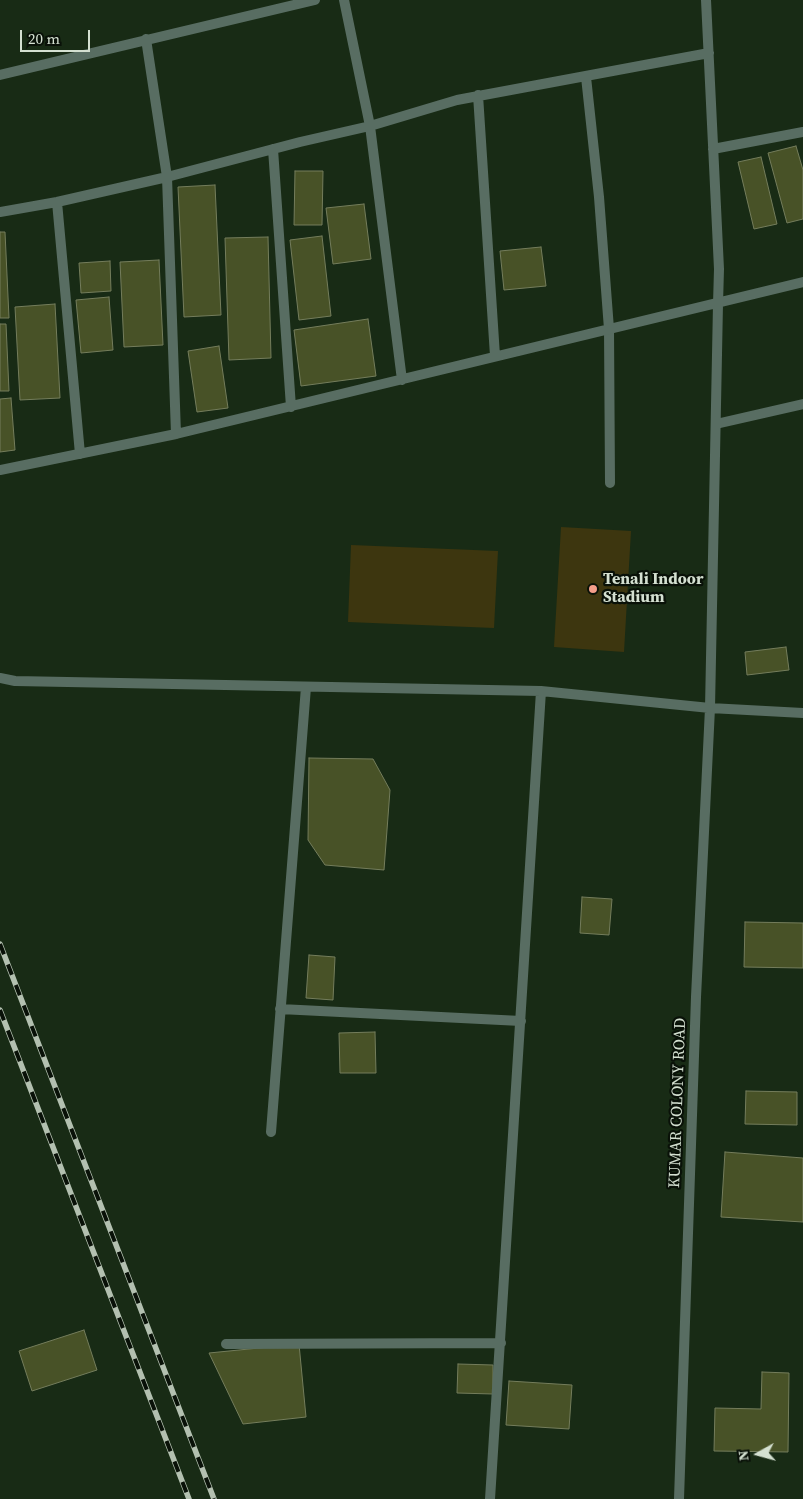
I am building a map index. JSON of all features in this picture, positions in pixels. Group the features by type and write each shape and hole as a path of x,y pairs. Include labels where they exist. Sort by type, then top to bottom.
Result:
{"street":[{"path":"0,75 278,4 315,0"},
{"path":"344,0 370,126 402,380"},
{"name":"KUMAR COLONY ROAD","path":"680,1499 697,987 710,708 716,424 718,304 706,0"},
{"path":"146,39 167,177 176,434"},
{"path":"0,212 57,202 167,177 272,149 370,126 478,95 586,77 709,53"},
{"path":"586,77 598,197 608,329 610,483"},
{"path":"478,95 495,356"},
{"path":"713,149 803,132"},
{"path":"272,149 292,407"},
{"path":"57,202 80,454"},
{"path":"0,470 176,434 292,407 803,282"},
{"path":"716,424 803,404"},
{"path":"0,678 15,681 541,691 710,708 803,714"},
{"path":"271,1132 306,687"},
{"path":"490,1499 541,691"},
{"path":"280,1009 521,1021"},
{"path":"226,1344 501,1343"}],"shaded area":[{"name":"Tenali Indoor Stadium","path":"561,527 631,531 624,652 554,647"},
{"path":"351,545 498,551 494,628 348,622"}],"building":[{"path":"796,146 803,170 803,219 787,223 768,153"},
{"path":"761,157 777,224 754,229 738,162"},
{"path":"295,171 323,171 322,225 294,225"},
{"path":"215,185 221,315 184,317 178,187"},
{"path":"364,204 371,259 333,264 326,208"},
{"path":"0,232 5,232 9,318 0,318"},
{"path":"322,236 331,316 299,320 290,240"},
{"path":"268,237 271,358 229,360 225,238"},
{"path":"541,247 546,286 504,290 500,251"},
{"path":"159,260 163,345 124,347 120,262"},
{"path":"110,261 111,291 81,293 79,263"},
{"path":"109,297 113,350 81,353 76,300"},
{"path":"55,304 60,398 20,400 15,307"},
{"path":"368,319 376,376 301,386 294,330"},
{"path":"0,324 6,324 9,391 0,391"},
{"path":"219,346 228,408 197,412 188,351"},
{"path":"11,398 15,450 0,452 0,399"},
{"path":"786,647 789,670 747,675 745,652"},
{"path":"309,758 373,759 390,790 384,870 325,865 308,840"},
{"path":"582,897 612,899 609,935 580,933"},
{"path":"745,922 803,923 803,968 744,967"},
{"path":"309,955 335,957 333,1000 306,998"},
{"path":"375,1032 376,1073 340,1073 339,1033"},
{"path":"746,1091 797,1092 797,1125 745,1124"},
{"path":"725,1152 803,1158 803,1222 721,1217"},
{"path":"84,1330 97,1370 32,1391 19,1351"},
{"path":"299,1344 306,1417 243,1424 209,1353"},
{"path":"458,1364 493,1365 493,1394 457,1393"},
{"path":"762,1372 789,1373 788,1452 714,1451 715,1408 761,1409"},
{"path":"509,1381 572,1385 569,1429 506,1425"}],"railway":[{"path":"0,944 214,1499"},
{"path":"0,1010 189,1499"}],"place":[{"name":"Tenali Indoor Stadium","path":"593,589"}]}
